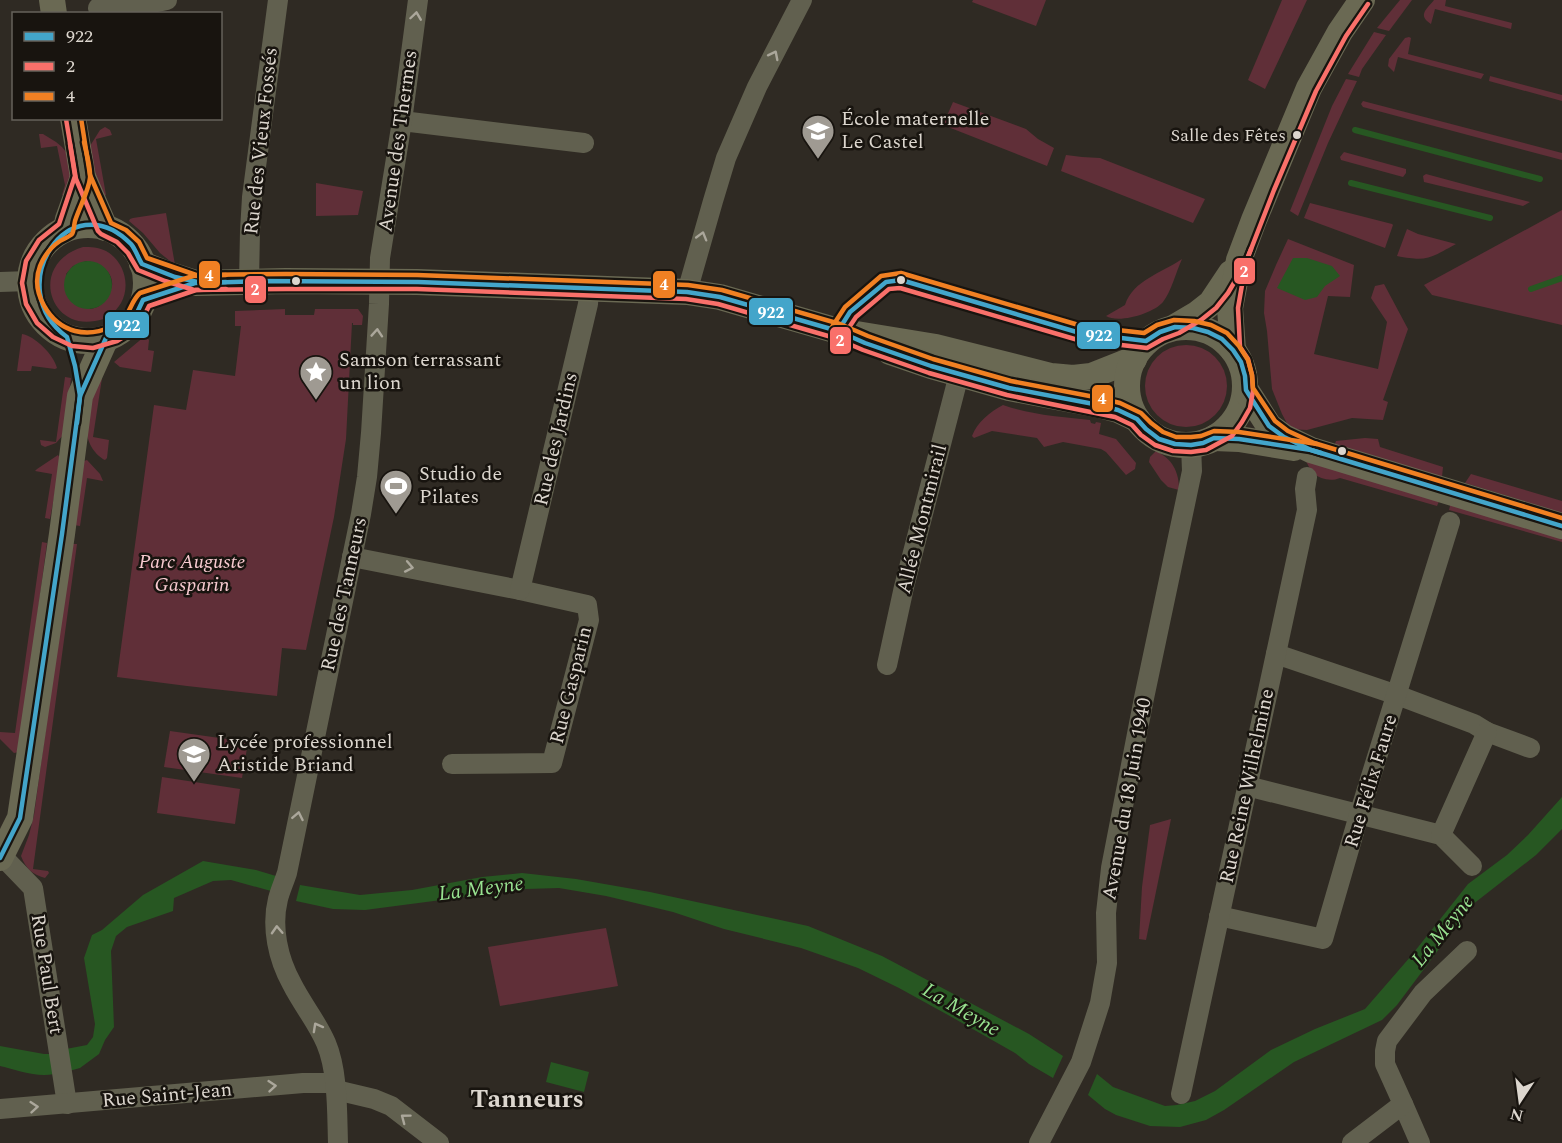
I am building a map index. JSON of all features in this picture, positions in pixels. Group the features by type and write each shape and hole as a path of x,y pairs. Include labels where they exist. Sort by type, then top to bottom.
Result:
{"main road":[{"path":"1362,0 1340,32 1309,88 1239,260 1222,289 1211,303 1197,314 1146,341 1134,358 1127,383 1131,408 1146,429 1159,439 1175,444 1239,439 1311,450 1562,526"},
{"path":"73,120 83,177 105,228"},
{"path":"66,229 83,177"},
{"path":"86,225 105,228 121,236 134,248 142,264 146,282 143,300 135,317 122,330 93,341 67,337 46,323 32,301 29,282 35,259 53,236 66,229 86,225"},
{"path":"1233,350 1230,308 1239,260"},
{"path":"142,264 195,283"},
{"path":"143,300 195,283 249,282 380,282 687,292 720,297 838,331 936,347 1041,374 1073,378 1091,376 1134,358"},
{"path":"1175,327 1193,328 1222,339 1241,362 1245,376 1246,390 1243,405 1236,418 1227,430 1203,442"},
{"path":"838,331 931,366 1009,388 1100,405 1137,419"},
{"path":"67,337 80,396"},
{"path":"1,857 20,818 80,396 105,338"},
{"path":"1246,390 1269,426 1311,450"}],"street":[{"path":"98,8 138,6 167,0"},
{"name":"Rue des Vieux Fossés","path":"249,282 252,197 278,0"},
{"name":"Avenue des Thermes","path":"380,282 380,258 402,121 418,0"},
{"path":"687,292 726,158 757,87 802,0"},
{"path":"402,121 584,143"},
{"path":"0,282 29,282"},
{"name":"Rue des Tanneurs","path":"338,1143 332,1060 326,1044 283,966 275,928 278,901 287,873 367,477 380,282"},
{"name":"Rue des Jardins","path":"520,590 588,304 589,288"},
{"path":"961,374 965,369 980,366 1041,374"},
{"name":"Allée Montmirail","path":"887,665 906,576 961,374"},
{"name":"Avenue du 18 Juin 1940","path":"1039,1143 1080,1062 1100,1003 1107,963 1106,913 1111,868 1192,471 1203,442"},
{"name":"Rue Reine Wilhelmine","path":"1181,1094 1307,510 1305,489 1307,477"},
{"name":"Rue Félix Faure","path":"1219,916 1323,939 1450,522"},
{"name":"Rue Gasparin","path":"352,557 587,605 589,620 552,763 453,764"},
{"path":"1276,654 1474,723 1487,732 1530,748"},
{"path":"1441,835 1487,732"},
{"path":"1247,786 1441,835 1472,866"},
{"name":"Rue Paul Bert","path":"1,857 33,888 68,1104"},
{"path":"1420,1143 1385,1064 1384,1052 1387,1041 1423,993 1467,951"},
{"name":"Rue Saint-Jean","path":"0,1109 303,1083 335,1086 391,1106 439,1143"},
{"path":"1352,1143 1403,1104"}],"green space":[{"path":"973,0 1046,0 1036,26 972,2"},
{"path":"1282,0 1307,0 1265,89 1248,80"},
{"path":"1400,0 1412,0 1389,31 1377,28"},
{"path":"1434,0 1446,0 1445,6 1512,23 1511,29 1435,9 1431,24 1424,15"},
{"path":"1374,32 1386,35 1362,69 1359,77 1348,74"},
{"path":"1405,38 1411,38 1408,54 1484,74 1481,79 1398,57 1394,72 1388,66 1389,59"},
{"path":"1490,76 1562,95 1562,101 1489,81"},
{"path":"1346,79 1357,81 1298,216 1290,211 1332,106"},
{"path":"1363,101 1562,153 1562,160 1363,107 1361,104"},
{"path":"953,102 1026,129 1054,148 1047,166 943,125"},
{"path":"105,127 112,135 96,139 106,195 99,199 90,146 100,130"},
{"path":"39,134 56,142 66,152 73,187 69,197 62,195 65,185 57,146 41,148"},
{"path":"1344,152 1406,169 1406,173 1403,177 1341,160 1340,157"},
{"path":"1066,155 1100,158 1205,199 1193,223 1061,171"},
{"path":"1426,174 1530,202 1523,206 1424,182 1423,176"},
{"path":"316,183 363,191 358,215 316,216"},
{"path":"1310,203 1392,224 1385,248 1304,218"},
{"path":"1562,210 1562,325 1432,295 1424,285"},
{"path":"166,213 175,265 129,221 133,218"},
{"path":"1407,229 1456,244 1428,258 1397,256"},
{"path":"1288,239 1354,265 1350,297 1328,296 1314,354 1378,369 1387,322 1371,298 1375,286 1384,284 1408,329 1383,400 1388,402 1383,420 1352,418 1307,430 1290,429 1282,414 1272,389 1264,313 1265,291"},
{"path":"83,247 95,247 106,251 117,261 124,274 125,289 121,303 110,315 95,321 79,321 66,315 56,306 51,293 51,280 55,267 66,255","holes":["86,261 100,265 108,272 112,286 101,305 90,309 66,274 73,266"]},
{"path":"1182,259 1168,293 1158,306 1127,318 1106,316 1125,305 1134,289 1141,283"},
{"name":"Parc Auguste Gasparin","path":"285,309 285,315 314,315 315,309 358,309 363,316 362,325 352,323 346,439 334,517 306,650 282,648 277,696 117,677 154,405 186,410 193,370 235,376 241,326 235,326 235,311"},
{"path":"22,334 33,338 43,347 52,357 57,368 32,366 31,371 17,371"},
{"path":"145,336 149,340 148,350 154,351 151,372 120,367 114,362"},
{"path":"1186,345 1202,348 1215,357 1224,370 1227,386 1224,402 1215,415 1202,424 1186,427 1170,424 1157,415 1148,402 1145,386 1148,370 1157,357 1170,348"},
{"path":"65,377 71,378 64,434 56,443 45,447 41,445 40,440 56,442"},
{"path":"94,378 102,378 93,437 109,440 105,460 93,449 87,436 87,419"},
{"path":"1003,405 1035,413 1090,420 1095,424 1096,422 1101,423 1099,434 1116,439 1136,463 1135,469 1126,475 1101,449 1063,442 1044,447 1037,438 992,431 974,438 972,436 974,431 981,422"},
{"path":"1378,439 1380,447 1443,467 1442,477 1335,444 1336,441"},
{"path":"1156,451 1174,466 1179,490 1168,487 1149,462 1150,457"},
{"path":"58,455 61,460 50,519 45,518 52,474 35,471"},
{"path":"87,460 100,474 103,481 87,478 80,526 74,525 84,461"},
{"path":"1306,461 1440,499 1437,506 1340,478 1329,480 1312,473"},
{"path":"1471,474 1562,501 1562,513 1465,483"},
{"path":"1451,502 1562,536 1562,542 1449,510"},
{"path":"42,542 47,543 19,752 14,753 0,739 0,732 15,733"},
{"path":"71,544 77,544 33,869 48,871 45,878 30,870 21,856 34,815"},
{"path":"170,731 248,742 242,778 164,767"},
{"path":"162,777 240,789 235,824 157,813"},
{"path":"1171,819 1146,940 1139,939 1142,887 1150,825"},
{"path":"606,928 618,986 500,1006 488,947"}],"water":[{"path":"1293,258 1307,258 1332,266 1340,276 1325,286 1317,297 1305,300 1277,288"},
{"path":"83,261 93,261 105,268 112,280 112,290 105,302 93,309 83,309 68,298 64,290 64,280 75,265"},
{"name":"La Meyne","path":"1562,797 1562,829 1536,855 1472,905 1397,1005 1382,1020 1294,1062 1206,1120 1180,1127 1150,1126 1116,1115 1088,1095 1097,1074 1113,1087 1165,1106 1195,1101 1215,1091 1271,1050 1365,1009 1468,884 1507,855"},
{"path":"203,861 256,870 276,876 271,891 231,880 213,881 174,898 173,911 127,927 116,936 111,951 114,1027 99,1054 80,1068 69,1071 66,1049 87,1045 93,1037 95,1024 84,958 92,935 102,930 143,895"},
{"name":"La Meyne","path":"522,873 576,879 650,892 808,926 882,956 1029,1034 1063,1056 1053,1078 1015,1053 948,1015 858,968 801,948 724,929 673,912 606,896 559,888 526,889 365,910 333,909 296,901 300,885 360,895 412,890 482,877"},
{"path":"0,1046 52,1054 54,1074 34,1074 0,1066"},
{"path":"551,1062 589,1072 584,1092 546,1082"}],"waterway":[{"path":"1355,130 1540,179"},
{"path":"1351,183 1490,218"},
{"path":"1531,289 1562,278"}],"transit line":[{"name":"2","path":"66,120 76,179 98,231 117,242 128,253 138,270 194,290 417,289 686,299 718,304 835,338 929,373 1007,395 1115,417 1132,425 1155,445 1173,451 1191,452 1206,450 1232,436 1250,408 1253,391 1252,375 1248,359 1240,347 1238,308 1246,262 1316,91 1346,36 1368,4"},
{"name":"4","path":"81,120 90,175 111,223 126,230 139,242 147,258 196,275 417,275 688,285 722,290 840,324 933,359 1011,381 1120,403 1141,413 1163,432 1176,437 1201,436 1214,431 1239,432 1317,444"},
{"name":"4","path":"84,142 90,178 73,233 48,252 40,266 38,276 38,286 44,306 57,322 80,332 102,330 123,319 140,293 193,276 226,275"},
{"name":"2","path":"70,144 75,176 59,224 39,240 26,261 22,283 26,304 37,323 53,337 72,346 93,348 117,341 130,333 141,322 149,306 196,290 226,289"},
{"name":"922","path":"0,858 20,818 80,396 67,337 48,316 40,293 41,269 51,248 66,233 85,225 108,228 131,244 142,264 175,277 202,283 418,282 687,292 720,297 838,331 931,366 1009,388 1118,410 1137,419 1159,439 1175,444 1191,445 1214,438 1239,439 1311,450 1562,526"},
{"name":"2","path":"844,335 856,317 889,289 900,288 1078,340 1147,348 1179,333 1216,308 1228,293 1251,249"},
{"name":"4","path":"832,327 845,307 881,276 901,273 1082,326 1144,333 1157,325 1174,320 1211,325 1227,333 1239,346 1248,360 1253,388 1275,421 1288,431 1314,443 1562,518"},
{"name":"922","path":"838,331 850,312 886,282 901,280 1080,333 1146,341 1160,332 1175,327 1193,328 1222,339 1233,350 1241,362 1246,390 1269,426 1284,437 1321,453"},
{"name":"922","path":"77,423 80,396 106,338 122,330 135,317 143,300 195,283 226,282"}],"place":[{"name":"Salle des Fêtes","path":"1297,135"},
{"name":"École maternelle Le Castel","path":"818,160"},
{"name":"Samson terrassant un lion","path":"316,401"},
{"name":"Studio de Pilates","path":"396,515"},
{"name":"Lycée professionnel Aristide Briand","path":"194,783"}],"district":[{"name":"Tanneurs","path":"527,1099"}]}
